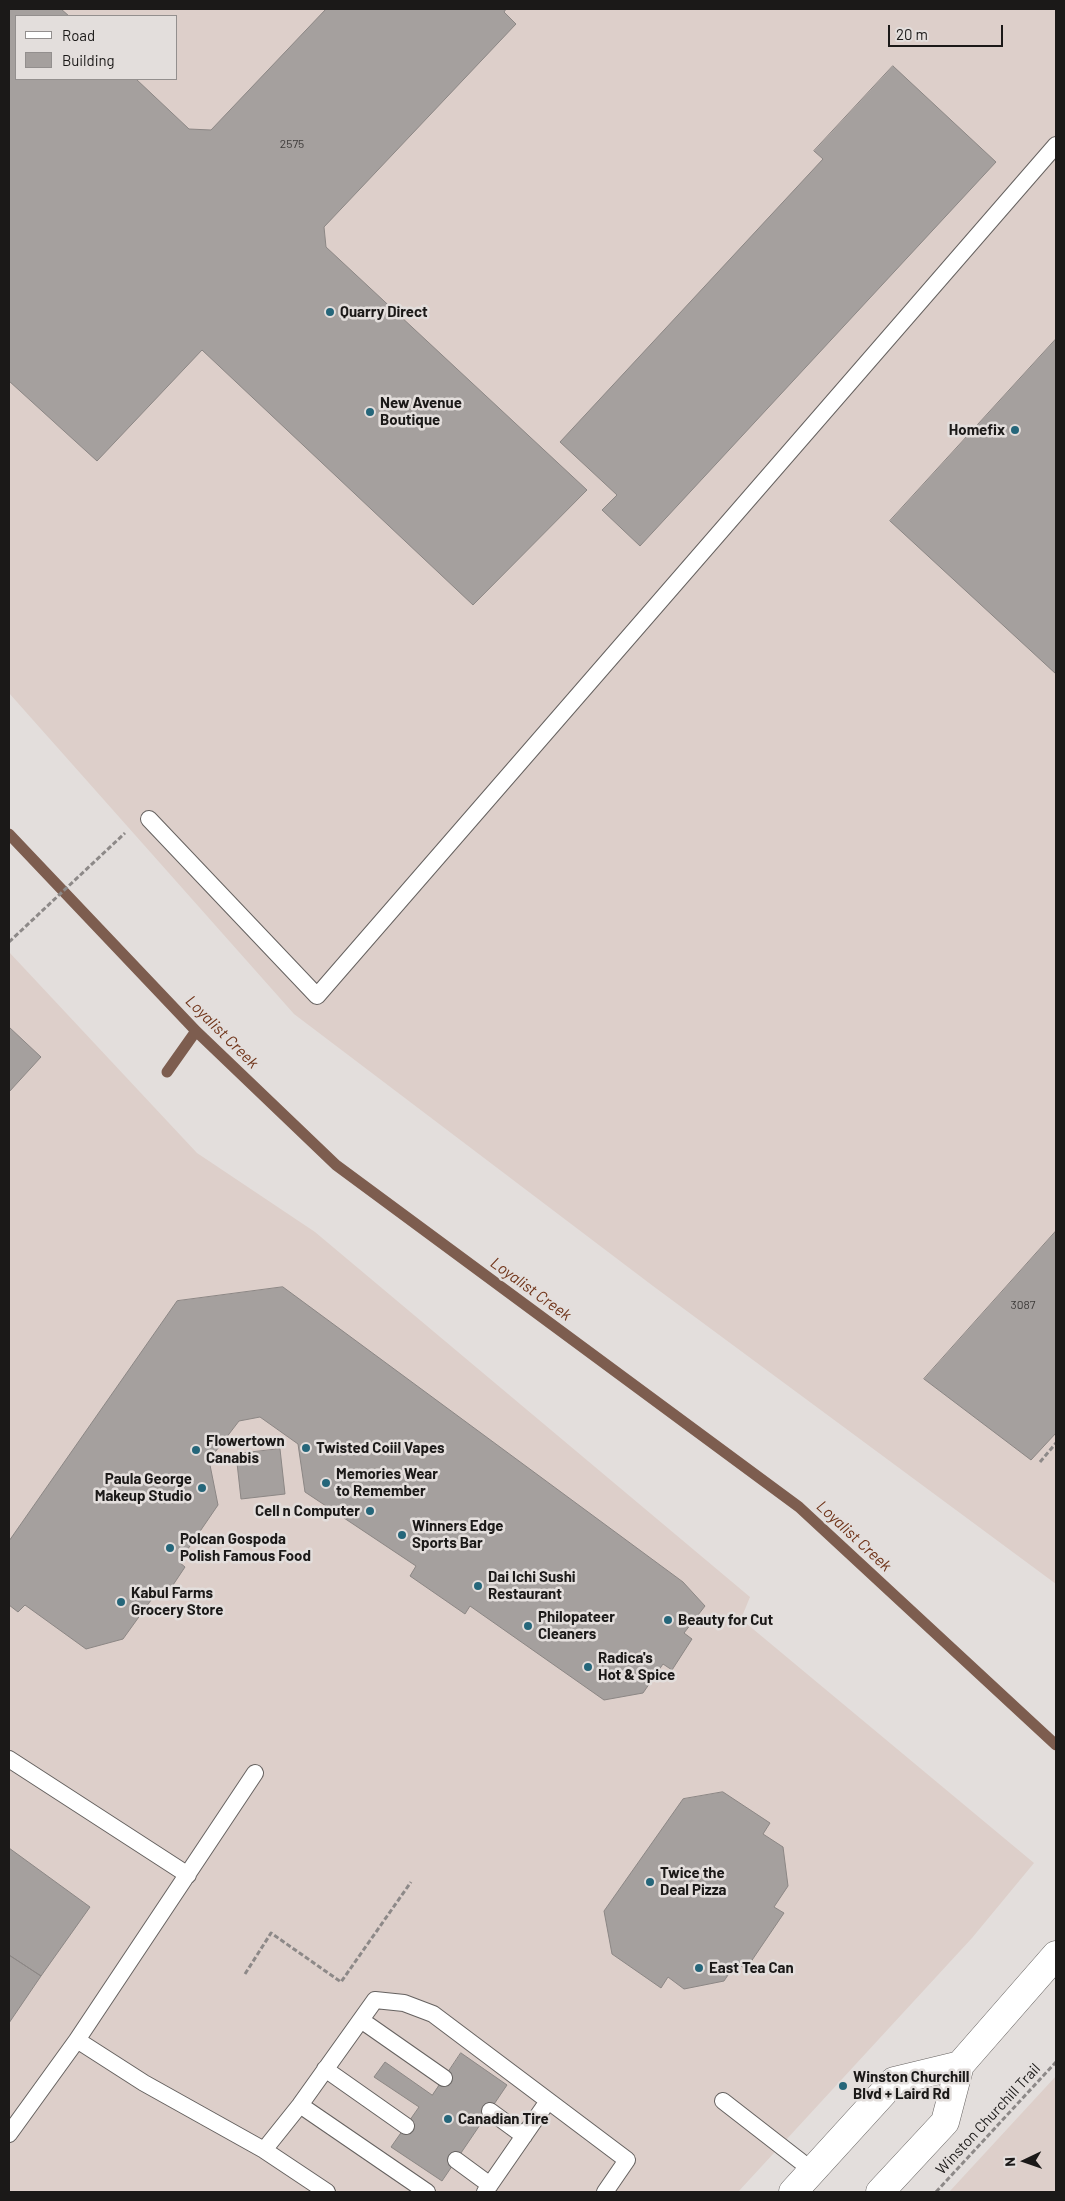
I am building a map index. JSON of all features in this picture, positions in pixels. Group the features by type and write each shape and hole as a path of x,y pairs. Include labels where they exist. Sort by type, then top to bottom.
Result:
{"main road":[{"path":"880,2192 945,2122 960,2065 1056,1955"},
{"path":"793,2192 894,2081 960,2065"}],"lane":[{"path":"149,819 317,996 1056,145"},
{"path":"9,1760 188,1874"},
{"path":"9,2134 77,2040 255,1773"},
{"path":"264,2150 300,2105 375,2000 404,2003 433,2014 627,2160 605,2192"},
{"path":"361,2020 444,2078"},
{"path":"77,2040 144,2083 264,2150 327,2192"},
{"path":"325,2069 406,2126"},
{"path":"456,2160 487,2189 548,2101"},
{"path":"723,2101 812,2171"},
{"path":"300,2105 427,2192"},
{"path":"490,2111 524,2136"}],"path":[{"path":"10,941 125,833"},
{"path":"1040,1462 1056,1444"},
{"path":"245,1974 271,1933 341,1982 412,1882"},
{"name":"Winston Churchill Trail","path":"936,2192 1056,2062"}],"shaded area":[{"path":"9,9 1056,9 1056,1584 653,1286 294,1014 9,693"},
{"path":"9,952 197,1153 315,1232 750,1597 741,1619 1034,1863 972,1938 738,2192 9,2192"},
{"path":"1056,2076 1056,2192 949,2192 950,2191"}],"building":[{"path":"9,9 61,9 68,15 15,15 15,80 137,80 189,129 211,130 326,9 506,9 504,12 516,24 324,227 326,247 587,490 473,605 202,350 97,461 9,381"},
{"path":"893,66 996,162 640,546 602,510 617,495 560,442 823,159 814,151"},
{"name":"Homefix","path":"1056,339 1056,674 890,521"},
{"path":"9,1027 41,1057 9,1092"},
{"path":"1056,1231 1056,1433 1031,1460 924,1379"},
{"path":"283,1287 683,1582 705,1606 684,1633 692,1639 672,1670 663,1664 643,1693 604,1700 470,1606 465,1614 410,1576 416,1566 305,1492 298,1444 260,1417 239,1421 209,1460 218,1505 179,1562 185,1567 167,1594 159,1589 123,1639 86,1649 25,1605 18,1612 9,1605 9,1541 177,1301"},
{"path":"280,1449 285,1494 241,1499 236,1454"},
{"path":"723,1792 770,1823 763,1834 783,1847 788,1886 774,1907 784,1913 746,1969 736,1963 724,1981 684,1989 668,1977 661,1988 612,1954 604,1911 683,1799"},
{"path":"9,1848 90,1907 41,1976 9,1955"},
{"path":"9,1955 41,1976 9,2023"},
{"name":"Canadian Tire","path":"461,2053 507,2085 442,2181 391,2147 419,2107 374,2077 385,2062 432,2095"}],"waterway":[{"name":"Loyalist Creek","path":"9,834 196,1031 336,1165 799,1507 1056,1745"},
{"path":"167,1072 196,1031"}],"place":[{"name":"Quarry Direct","path":"330,312"},
{"name":"New Avenue Boutique","path":"370,412"},
{"name":"Homefix","path":"1015,430"},
{"name":"Twisted Coiil Vapes","path":"306,1448"},
{"name":"Flowertown Canabis","path":"196,1450"},
{"name":"Memories Wear to Remember","path":"326,1483"},
{"name":"Paula George Makeup Studio","path":"202,1488"},
{"name":"Cell n Computer","path":"370,1511"},
{"name":"Winners Edge Sports Bar","path":"402,1535"},
{"name":"Polcan Gospoda Polish Famous Food","path":"170,1548"},
{"name":"Dai Ichi Sushi Restaurant","path":"478,1586"},
{"name":"Kabul Farms Grocery Store","path":"121,1602"},
{"name":"Beauty for Cut","path":"668,1620"},
{"name":"Philopateer Cleaners","path":"528,1626"},
{"name":"Radica's Hot & Spice","path":"588,1667"},
{"name":"Twice the Deal Pizza","path":"650,1882"},
{"name":"East Tea Can","path":"699,1968"},
{"name":"Winston Churchill Blvd + Laird Rd","path":"843,2086"},
{"name":"Canadian Tire","path":"448,2119"}]}
